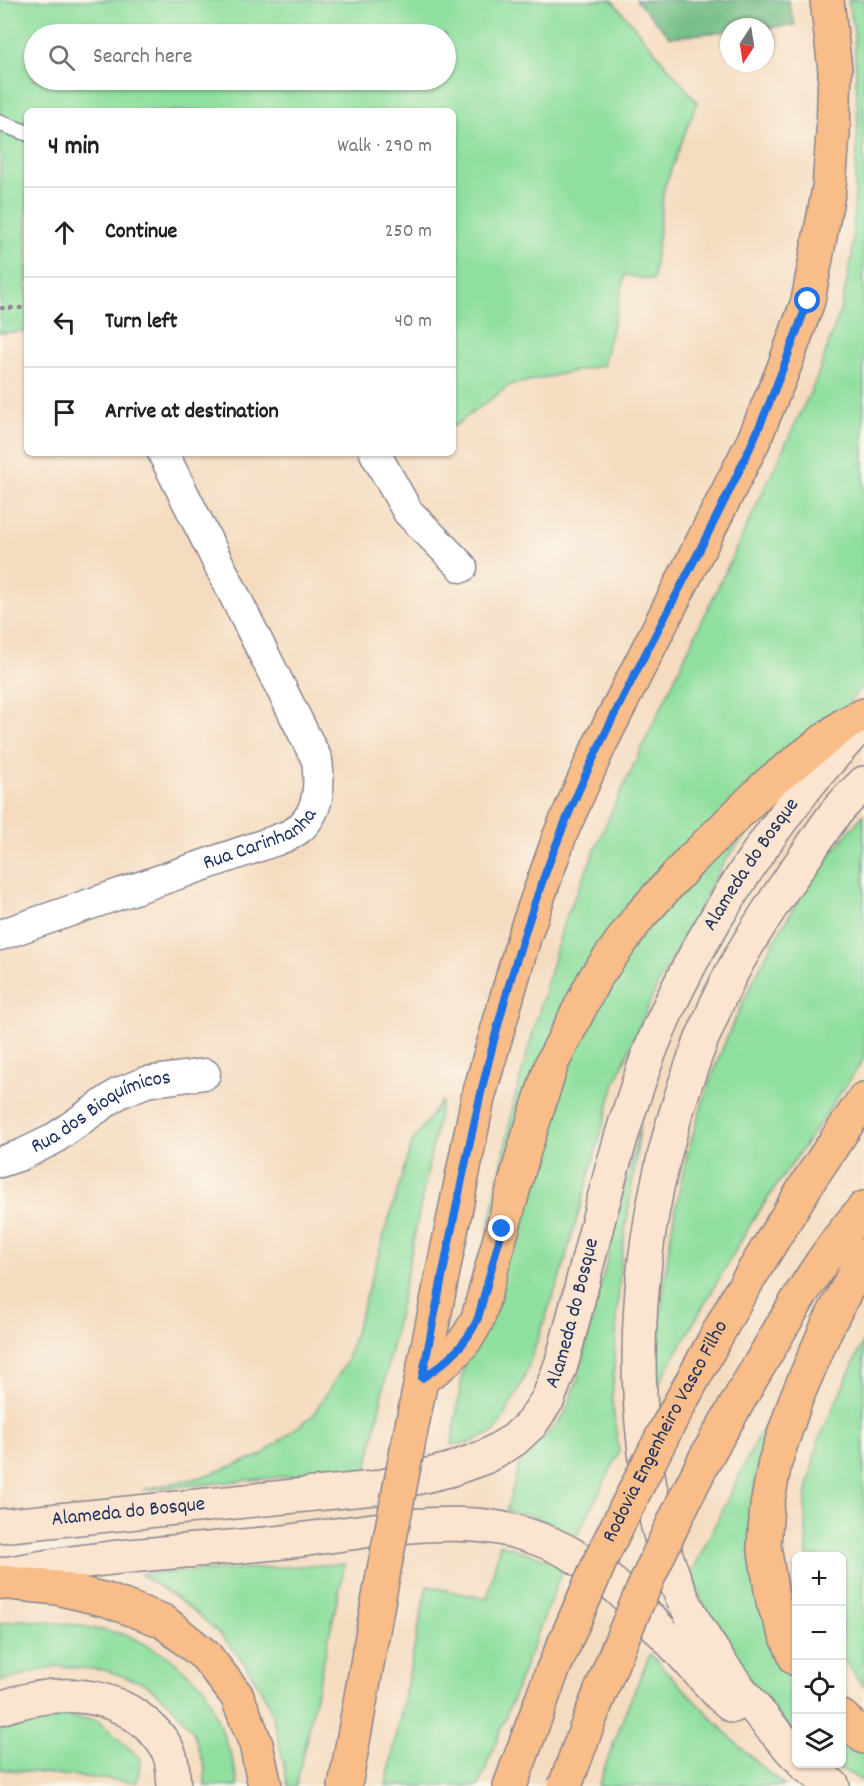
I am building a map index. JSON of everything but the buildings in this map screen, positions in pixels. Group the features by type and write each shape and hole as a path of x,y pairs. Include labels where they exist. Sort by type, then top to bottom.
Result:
{"main road":[{"path":"345,1786 383,1575 478,1098 525,934 560,835 600,744 753,442 808,301 830,188 834,134 835,70 827,0"},
{"path":"422,1378 442,1366 472,1331 478,1318 524,1151 552,1063 595,978 639,917 691,860 769,783 845,724 864,716"},
{"name":"Rodovia Engenheiro Vasco Filho","path":"510,1786 552,1672 605,1550 665,1431 737,1298 810,1179 864,1099"},
{"path":"565,1786 597,1697 705,1459 816,1273 864,1208"},
{"path":"792,1649 773,1602 764,1545 767,1506 775,1462 796,1399 827,1327 864,1255"},
{"path":"0,1582 57,1588 107,1599 163,1621 206,1656 237,1696 256,1744 265,1786"},
{"path":"846,1721 864,1737"}],"street":[{"name":"Rua Carinhanha","path":"0,935 274,841 300,829 318,800 317,760 165,456"},
{"path":"377,456 408,512 462,567"},
{"name":"Alameda do Bosque","path":"0,1526 374,1488 485,1458 514,1440 531,1424 548,1398 561,1365 617,1148 648,1058 678,988 711,927 765,843 808,786 864,721"},
{"path":"792,1751 757,1712 716,1657 683,1599 674,1576 658,1531 649,1484 639,1402 639,1331 646,1252 665,1152 688,1075 722,992 765,913 838,811 864,783"},
{"name":"Rua dos Bioquímicos","path":"0,1162 52,1140 119,1092 146,1082 205,1074"},
{"name":"Alameda do Bosque","path":"0,1575 96,1558 278,1542 372,1530 432,1525 475,1525 512,1531 545,1542 572,1555 611,1580 721,1696 792,1754"},
{"path":"0,1708 41,1697 70,1696 102,1699 132,1712 157,1732 170,1757 174,1786"},
{"path":"810,1768 833,1786"}],"lane":[{"path":"0,123 24,132"}],"path":[{"path":"0,308 24,308"}],"green space":[{"path":"0,0 612,0 697,102 664,188 653,280 625,275 603,365 510,385 456,425 456,108 24,108 24,331 0,333"},
{"path":"636,0 788,0 795,25 774,27 774,18 720,18 720,32 670,37"},
{"path":"848,0 864,0 864,684 724,862 658,984 615,1083 562,1271 523,1381 496,1431 469,1443 452,1445 467,1341 515,1097 564,922 611,813 816,380 841,308 852,257 858,125 854,30"},
{"path":"864,814 864,1059 753,1220 655,1390 662,1305 673,1220 685,1164 714,1071 754,978 778,934 833,851"},
{"path":"442,1100 367,1469 142,1490 201,1477 260,1456 313,1415 346,1363 412,1142"},
{"path":"641,1122 620,1268 612,1401 619,1453 577,1536 528,1515 506,1512 522,1454 543,1438 564,1416 577,1381"},
{"path":"864,1340 864,1687 846,1662 846,1552 807,1552 805,1502 817,1444"},
{"path":"766,1421 755,1486 773,1637 792,1671 792,1731 757,1691 708,1615 691,1574"},
{"path":"500,1544 564,1565 479,1786 386,1786 427,1586 487,1599"},
{"path":"345,1564 296,1786 288,1786 271,1711 263,1692 243,1661 217,1632 189,1607 140,1574"},
{"path":"22,1620 76,1625 127,1635 167,1656 205,1688 233,1760 238,1786 205,1786 205,1768 193,1732 175,1709 146,1684 105,1670 56,1666 0,1681 0,1623"},
{"path":"650,1654 739,1746 784,1786 598,1786"},
{"path":"59,1714 98,1721 141,1759 137,1782 0,1769 0,1726"},
{"path":"846,1737 864,1753 864,1782 839,1768 846,1768"}],"route":[{"path":"502,1229 478,1318 472,1331 442,1366 422,1378 478,1098 525,934 560,835 600,744 650,642 701,547 753,442 808,301"}]}
